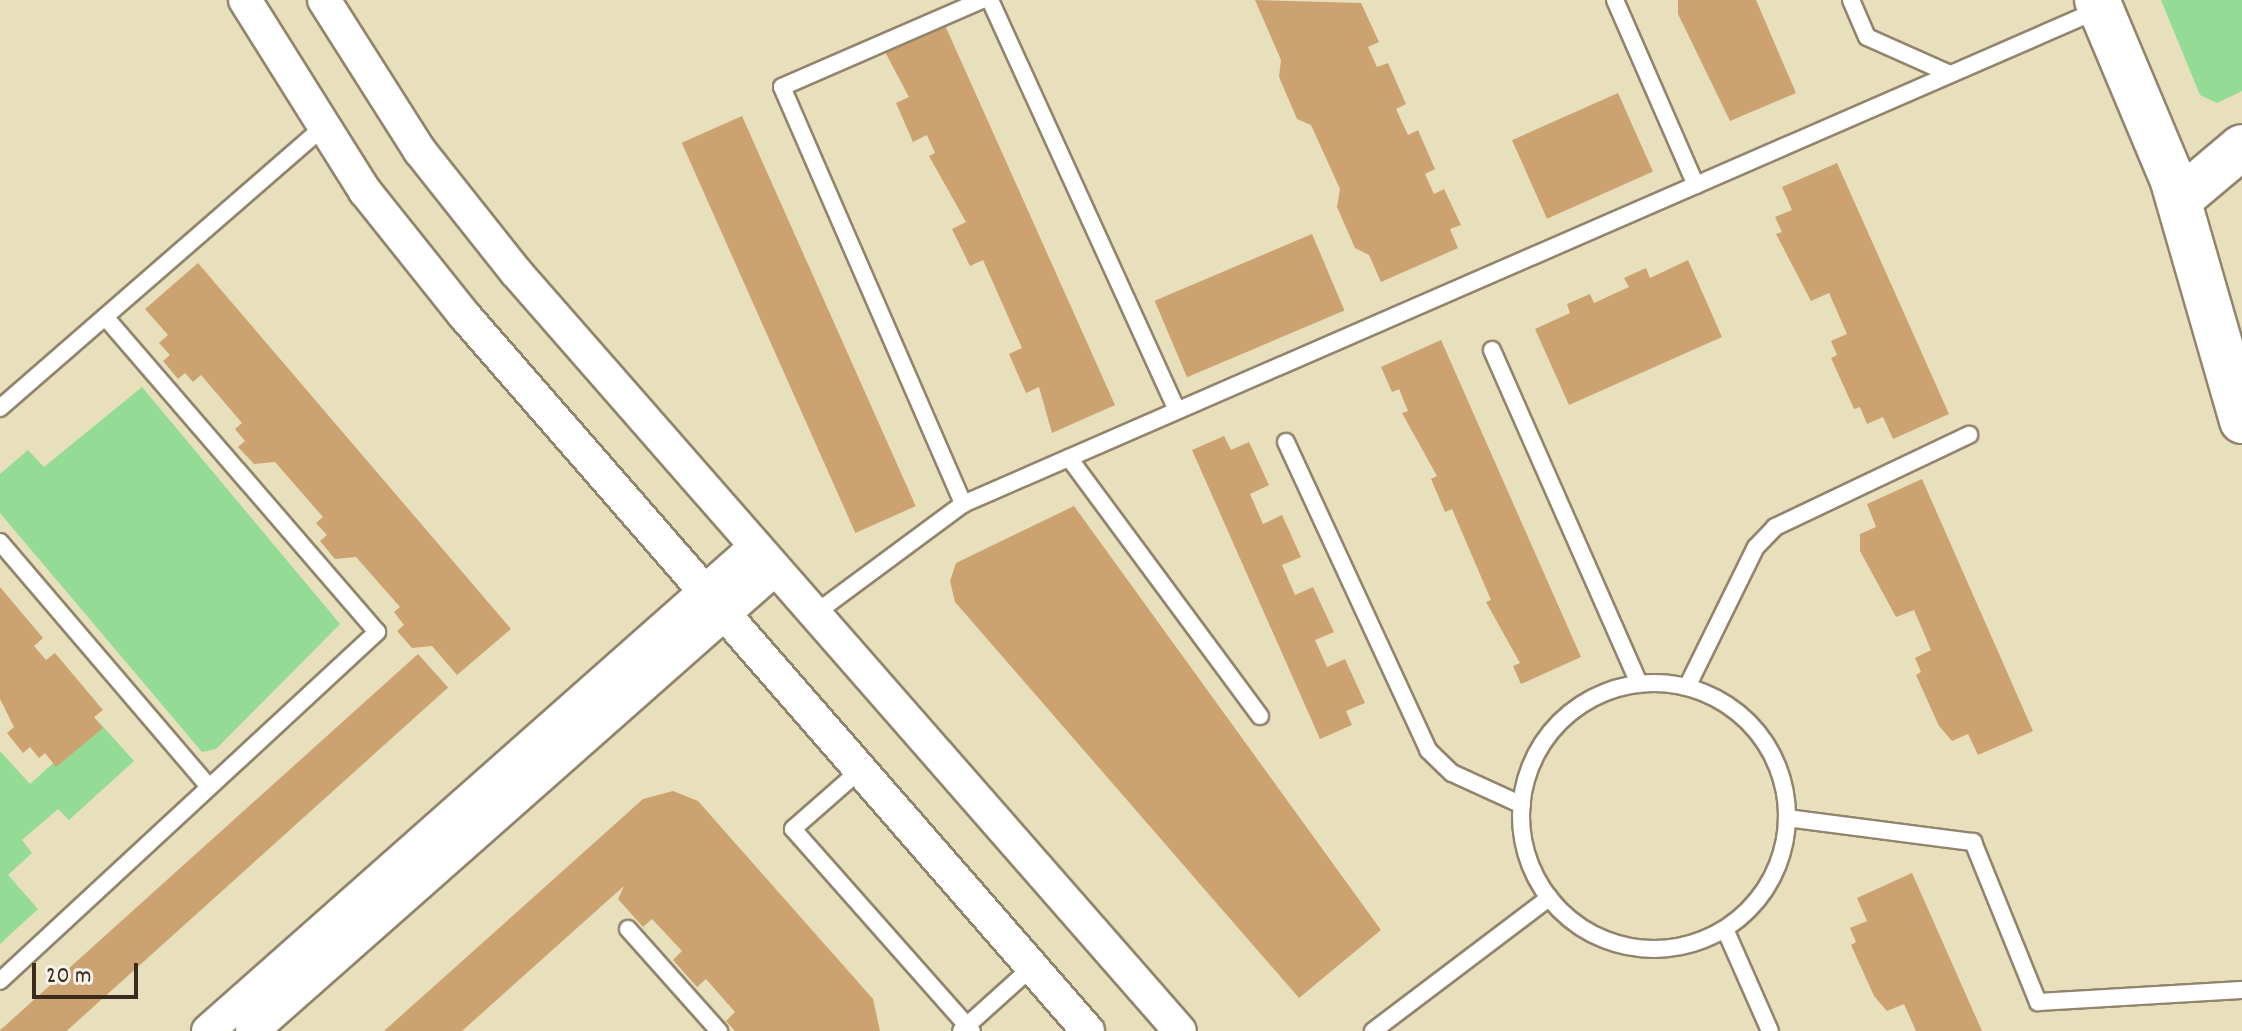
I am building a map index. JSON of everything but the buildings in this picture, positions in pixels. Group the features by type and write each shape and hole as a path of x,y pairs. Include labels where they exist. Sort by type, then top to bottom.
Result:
{"main road":[{"path":"2099,4 2179,200 2242,421"},
{"path":"2179,200 2242,147"}],"street":[{"path":"245,0 322,128 464,315 1088,1031"},
{"path":"324,0 420,151 764,559 1180,1031"},
{"path":"208,1031 764,559"},
{"path":"252,1031 713,604"}],"lane":[{"path":"963,504 782,87 982,0"},
{"path":"990,0 1177,410"},
{"path":"1615,0 1696,185"},
{"path":"1851,0 1867,37 1950,74"},
{"path":"813,615 963,504 1950,74 2099,4"},
{"path":"0,408 322,128"},
{"path":"0,981 377,632 105,317"},
{"path":"1492,350 1639,684"},
{"path":"1687,687 1756,547 1775,527 1969,435"},
{"path":"1286,442 1428,750 1452,773 1522,805"},
{"path":"1069,458 1260,716"},
{"path":"0,542 209,787"},
{"path":"1639,684 1687,687 1754,729 1779,771 1787,818 1766,887 1725,929 1691,945 1644,949 1591,933 1549,898 1525,849 1522,805 1530,767 1560,721 1607,691 1639,684"},
{"path":"859,771 793,829 967,1029 1032,967"},
{"path":"1787,818 1973,842 2038,1002 2242,990"},
{"path":"1373,1031 1549,898"},
{"path":"628,929 719,1031"},
{"path":"1725,929 1770,1031"}],"green space":[{"path":"2161,0 2242,0 2242,91 2217,103 2200,95"},
{"path":"142,387 340,624 216,749 202,752 0,513 0,474 28,450 44,467"},
{"path":"99,722 134,761 69,820 58,809 22,840 32,853 8,875 38,909 0,944 0,751 30,784"}]}
